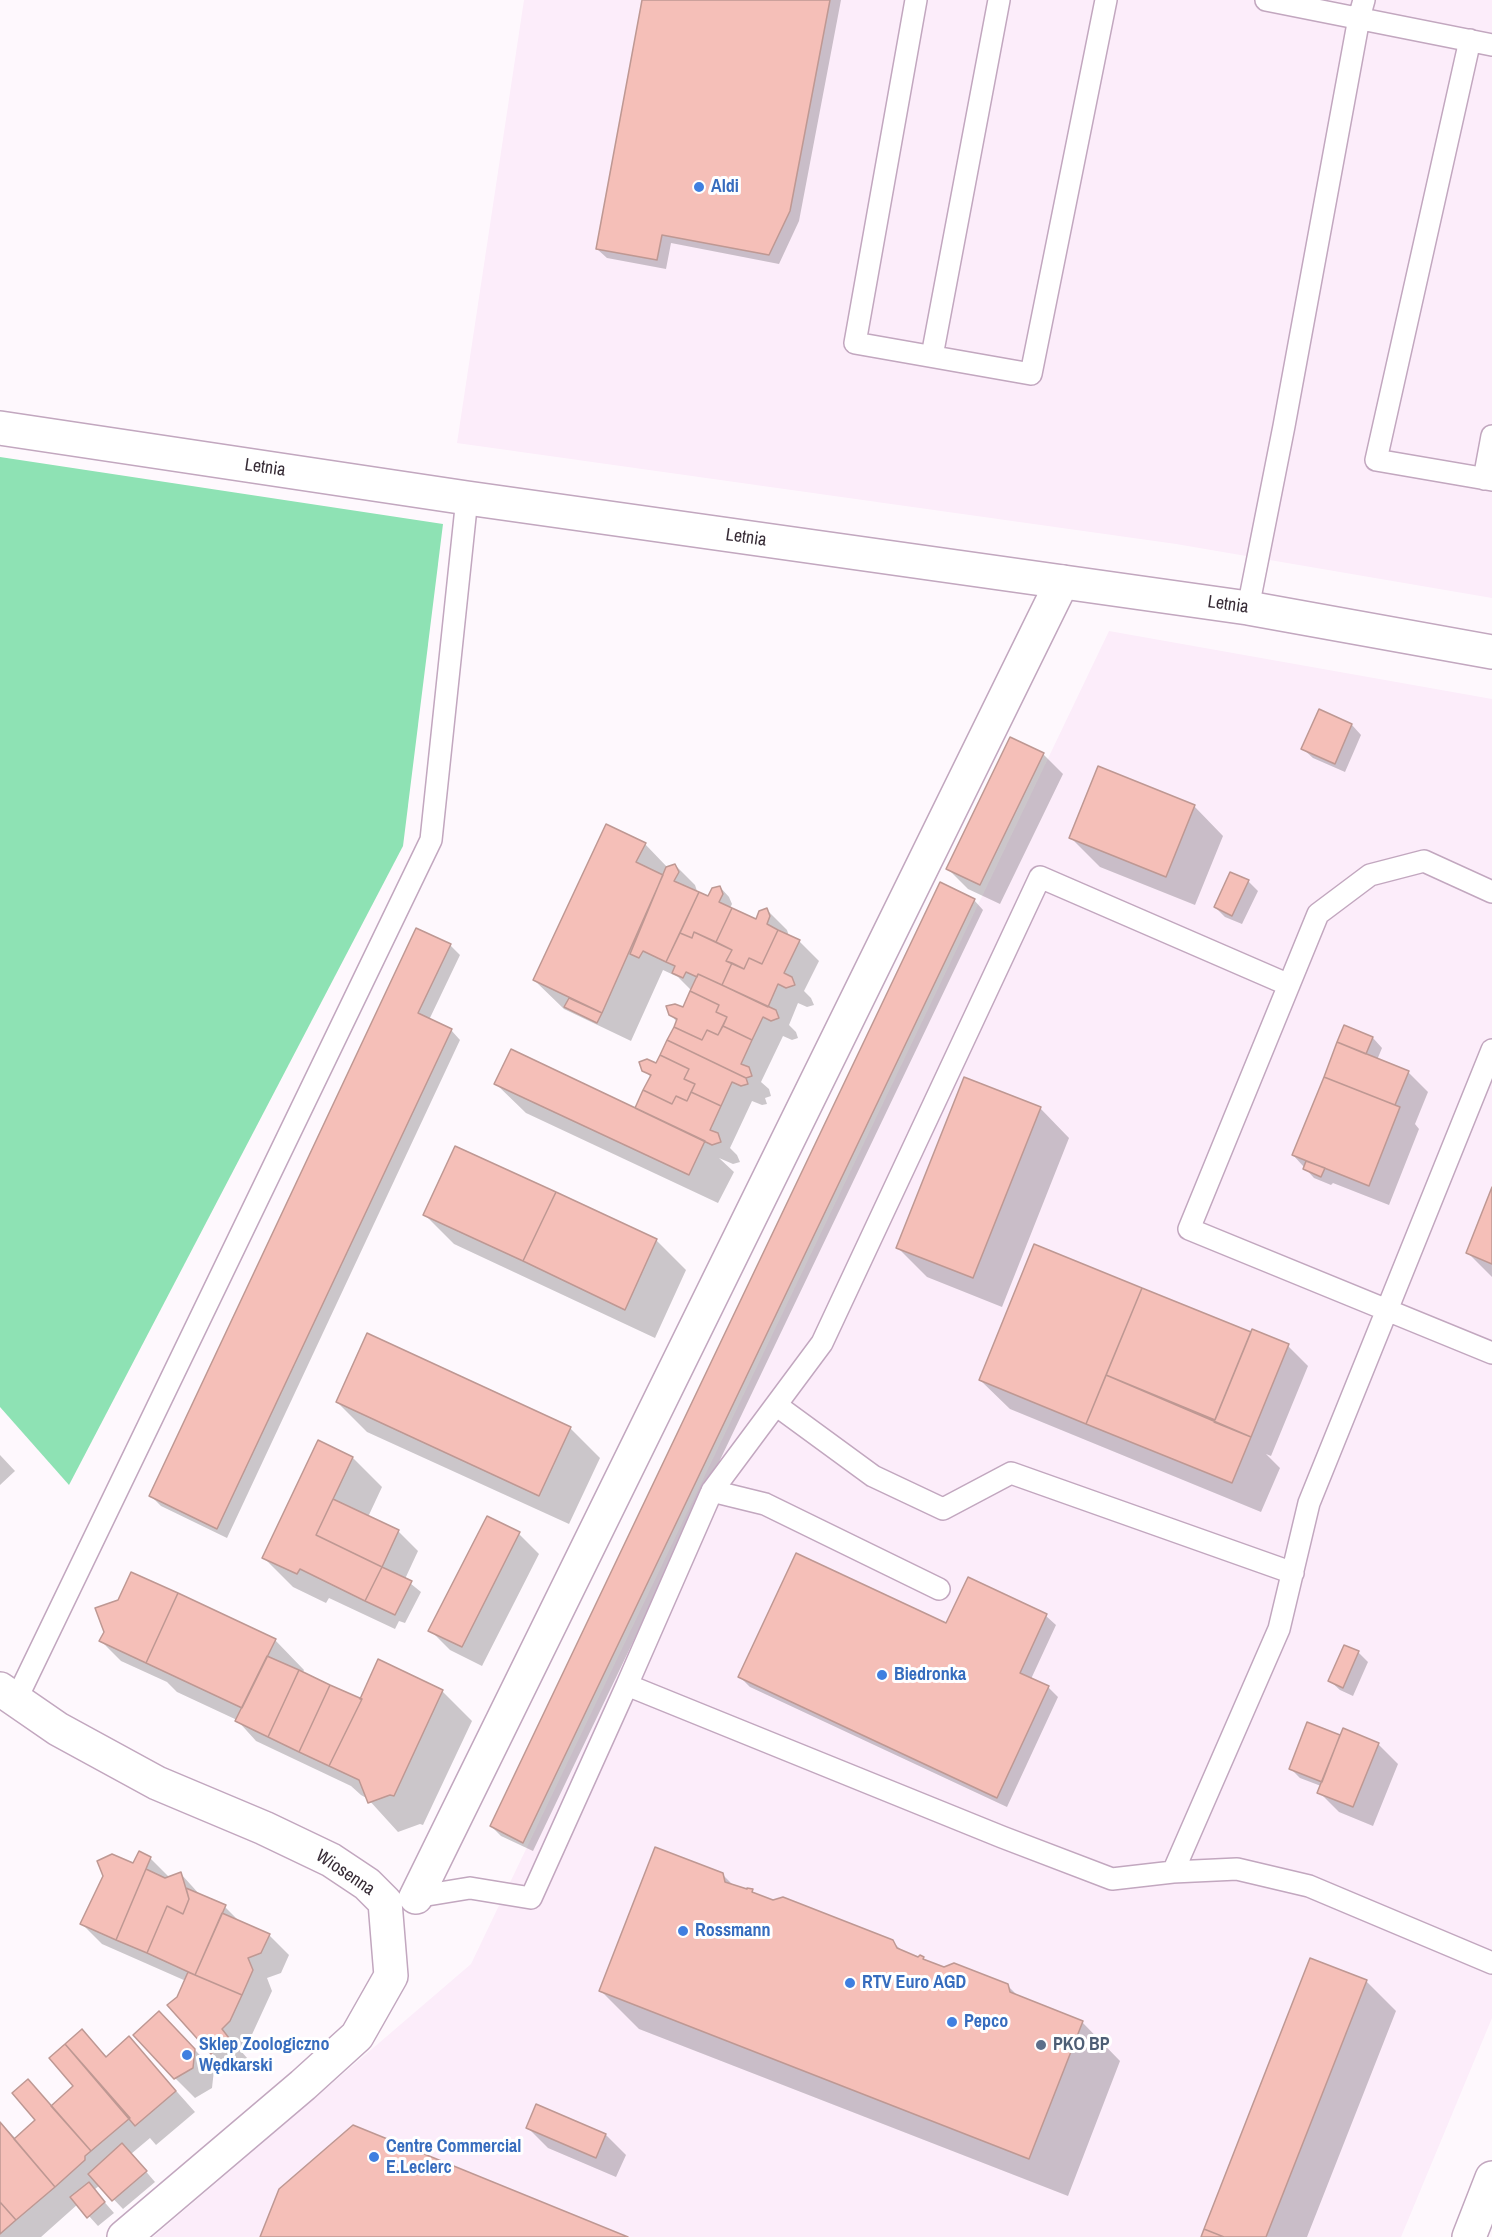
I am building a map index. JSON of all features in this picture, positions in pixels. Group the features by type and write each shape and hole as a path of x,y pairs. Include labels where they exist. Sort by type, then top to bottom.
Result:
{"street":[{"name":"Letnia","path":"0,428 467,498 1248,608 1492,652"},
{"path":"400,1900 1062,582"},
{"name":"Wiosenna","path":"8,1694 58,1730 157,1783 264,1828 331,1860 367,1884 400,1900 391,1976 357,2036 303,2085 124,2237"},
{"path":"1469,2237 1492,2178"}],"lane":[{"path":"916,0 855,343 1031,374 1106,0"},
{"path":"932,356 999,0"},
{"path":"1266,0 1361,9 1492,45"},
{"path":"1248,608 1361,9"},
{"path":"1470,40 1376,460 1488,479 1492,436"},
{"path":"8,1694 431,840 467,498"},
{"path":"1492,892 1424,861 1370,875 1318,914 1189,1229 1492,1353"},
{"path":"400,1900 470,1888 531,1898 712,1491 822,1343 1040,877 1289,985"},
{"path":"1173,1872 1279,1629 1309,1503 1492,1050"},
{"path":"776,1405 873,1476 943,1509 1011,1473 1293,1573"},
{"path":"712,1491 765,1504 939,1589"},
{"path":"627,1684 1002,1837 1112,1879 1173,1872 1237,1869 1310,1886 1492,1963"}],"shaded area":[{"path":"524,0 1492,0 1492,598 1176,544 457,443"},
{"path":"1109,631 1492,699 1492,2018 1401,2237 153,2237 471,1964"}],"green space":[{"path":"0,457 443,524 403,846 69,1485 0,1407"}],"building":[{"path":"642,0 830,0 790,211 769,255 662,235 657,260 596,249"},
{"path":"1319,709 1352,724 1335,764 1301,749"},
{"path":"1010,737 1044,753 980,885 946,869"},
{"path":"1098,766 1195,805 1166,877 1069,838"},
{"path":"606,824 646,843 636,862 663,875 602,1013 533,980"},
{"path":"675,864 679,872 674,881 699,892 666,962 643,951 639,958 630,954 666,867"},
{"path":"1230,872 1249,880 1232,916 1214,907"},
{"path":"940,882 975,899 523,1843 490,1826"},
{"path":"720,886 723,894 719,902 732,908 716,942 694,932 692,938 680,933 699,892 708,896 712,888"},
{"path":"732,908 756,919 759,911 767,908 770,916 767,924 778,930 762,964 749,958 744,969 726,961 732,950 716,942"},
{"path":"416,928 451,944 418,1013 452,1029 217,1529 149,1496"},
{"path":"778,930 800,940 784,973 792,977 795,985 786,988 778,984 768,1007 722,985 732,963 744,969 749,958 762,964"},
{"path":"694,932 732,950 726,961 732,963 722,985 698,974 697,977 686,972 683,978 672,973 675,966 666,962 680,933 692,938"},
{"path":"698,974 776,1010 779,1018 771,1021 763,1017 752,1040 723,1026 727,1017 716,1012 719,1005 690,991"},
{"path":"690,991 719,1005 716,1012 727,1017 718,1035 707,1030 702,1040 674,1027 677,1019 669,1015 666,1006 675,1004 683,1007"},
{"path":"569,998 602,1013 597,1023 564,1007"},
{"path":"1344,1025 1373,1037 1366,1054 1337,1042"},
{"path":"723,1026 752,1040 741,1064 749,1067 752,1076 746,1078 667,1040 674,1027 702,1040 707,1030 718,1035"},
{"path":"667,1040 746,1078 748,1084 741,1086 732,1082 721,1106 691,1092 695,1084 684,1079 689,1069 660,1055"},
{"path":"1337,1042 1409,1071 1395,1105 1324,1077"},
{"path":"511,1049 705,1141 689,1175 494,1084"},
{"path":"660,1055 689,1069 684,1079 695,1084 687,1101 676,1096 672,1104 643,1090 651,1075 642,1071 639,1062 647,1059 656,1063"},
{"path":"964,1077 1041,1107 973,1278 896,1248"},
{"path":"1324,1077 1400,1107 1369,1186 1292,1155"},
{"path":"643,1090 672,1104 676,1096 687,1101 691,1092 721,1106 710,1130 718,1133 721,1142 712,1145 635,1108"},
{"path":"455,1146 556,1192 523,1261 423,1215"},
{"path":"1306,1161 1325,1168 1321,1177 1303,1169"},
{"path":"1492,1187 1492,1264 1466,1253"},
{"path":"556,1192 657,1239 625,1310 523,1261"},
{"path":"1034,1244 1142,1288 1086,1424 979,1380"},
{"path":"1142,1288 1251,1332 1215,1420 1106,1375"},
{"path":"1252,1329 1289,1344 1251,1437 1214,1422"},
{"path":"367,1333 571,1427 539,1496 336,1402"},
{"path":"1106,1375 1251,1437 1232,1483 1086,1424"},
{"path":"318,1440 353,1457 316,1535 382,1567 365,1601 300,1569 297,1574 262,1558"},
{"path":"333,1499 399,1530 382,1567 316,1535"},
{"path":"487,1516 520,1532 462,1647 428,1631"},
{"name":"Biedronka","path":"796,1553 946,1623 968,1577 1047,1614 1020,1673 1049,1686 997,1798 738,1677"},
{"path":"382,1567 412,1581 395,1615 365,1601"},
{"path":"131,1572 178,1593 146,1663 99,1641 104,1632 95,1608 118,1600"},
{"path":"178,1593 276,1639 242,1708 146,1663"},
{"path":"1344,1645 1359,1651 1343,1688 1328,1681"},
{"path":"267,1656 299,1670 268,1737 235,1721"},
{"path":"378,1659 443,1690 394,1796 390,1795 368,1803 359,1780 329,1766 362,1699 360,1699"},
{"path":"299,1670 330,1685 299,1752 268,1737"},
{"path":"330,1685 362,1699 329,1766 299,1752"},
{"path":"1307,1722 1340,1735 1322,1782 1289,1769"},
{"path":"1343,1728 1379,1743 1353,1807 1317,1793"},
{"path":"655,1847 723,1873 725,1882 753,1889 752,1892 773,1900 783,1897 893,1940 897,1948 918,1957 920,1955 924,1957 923,1959 944,1967 954,1963 1008,1984 1010,1992 1083,2021 1029,2159 599,1991"},
{"path":"139,1851 151,1857 116,1940 80,1924 103,1876 97,1861 112,1854 133,1863"},
{"path":"146,1869 165,1878 181,1872 189,1899 183,1914 167,1906 147,1953 116,1940"},
{"path":"186,1888 226,1905 195,1975 147,1953 167,1906 183,1914 189,1899"},
{"path":"222,1913 270,1934 261,1953 248,1958 253,1970 242,1995 195,1975"},
{"path":"1310,1958 1367,1980 1266,2237 1224,2237 1204,2229"},
{"path":"188,1972 242,1995 230,2021 222,2029 229,2038 211,2054 167,2005 177,1997"},
{"path":"159,2011 195,2049 193,2068 174,2079 133,2035"},
{"path":"82,2029 106,2057 129,2036 176,2091 135,2126 65,2044"},
{"path":"65,2044 130,2118 91,2151 51,2106 73,2086 49,2058"},
{"path":"28,2079 91,2151 85,2156 85,2160 55,2187 14,2139 35,2120 12,2093"},
{"path":"536,2104 606,2134 596,2158 526,2128"},
{"path":"0,2122 55,2187 16,2220 0,2202"},
{"name":"Centre Commercial E.Leclerc","path":"353,2125 628,2237 260,2237 279,2189"},
{"path":"122,2143 147,2171 112,2201 88,2174"},
{"path":"89,2182 105,2202 87,2218 70,2197"},
{"path":"0,2202 16,2220 0,2234"},
{"path":"1204,2229 1224,2237 1201,2237"}],"place":[{"name":"Aldi","path":"699,187"},
{"name":"Biedronka","path":"882,1675"},
{"name":"Rossmann","path":"683,1931"},
{"name":"RTV Euro AGD","path":"850,1983"},
{"name":"Pepco","path":"952,2022"},
{"name":"PKO BP","path":"1041,2045"},
{"name":"Sklep Zoologiczno Wędkarski","path":"187,2055"},
{"name":"Centre Commercial E.Leclerc","path":"374,2157"}]}
